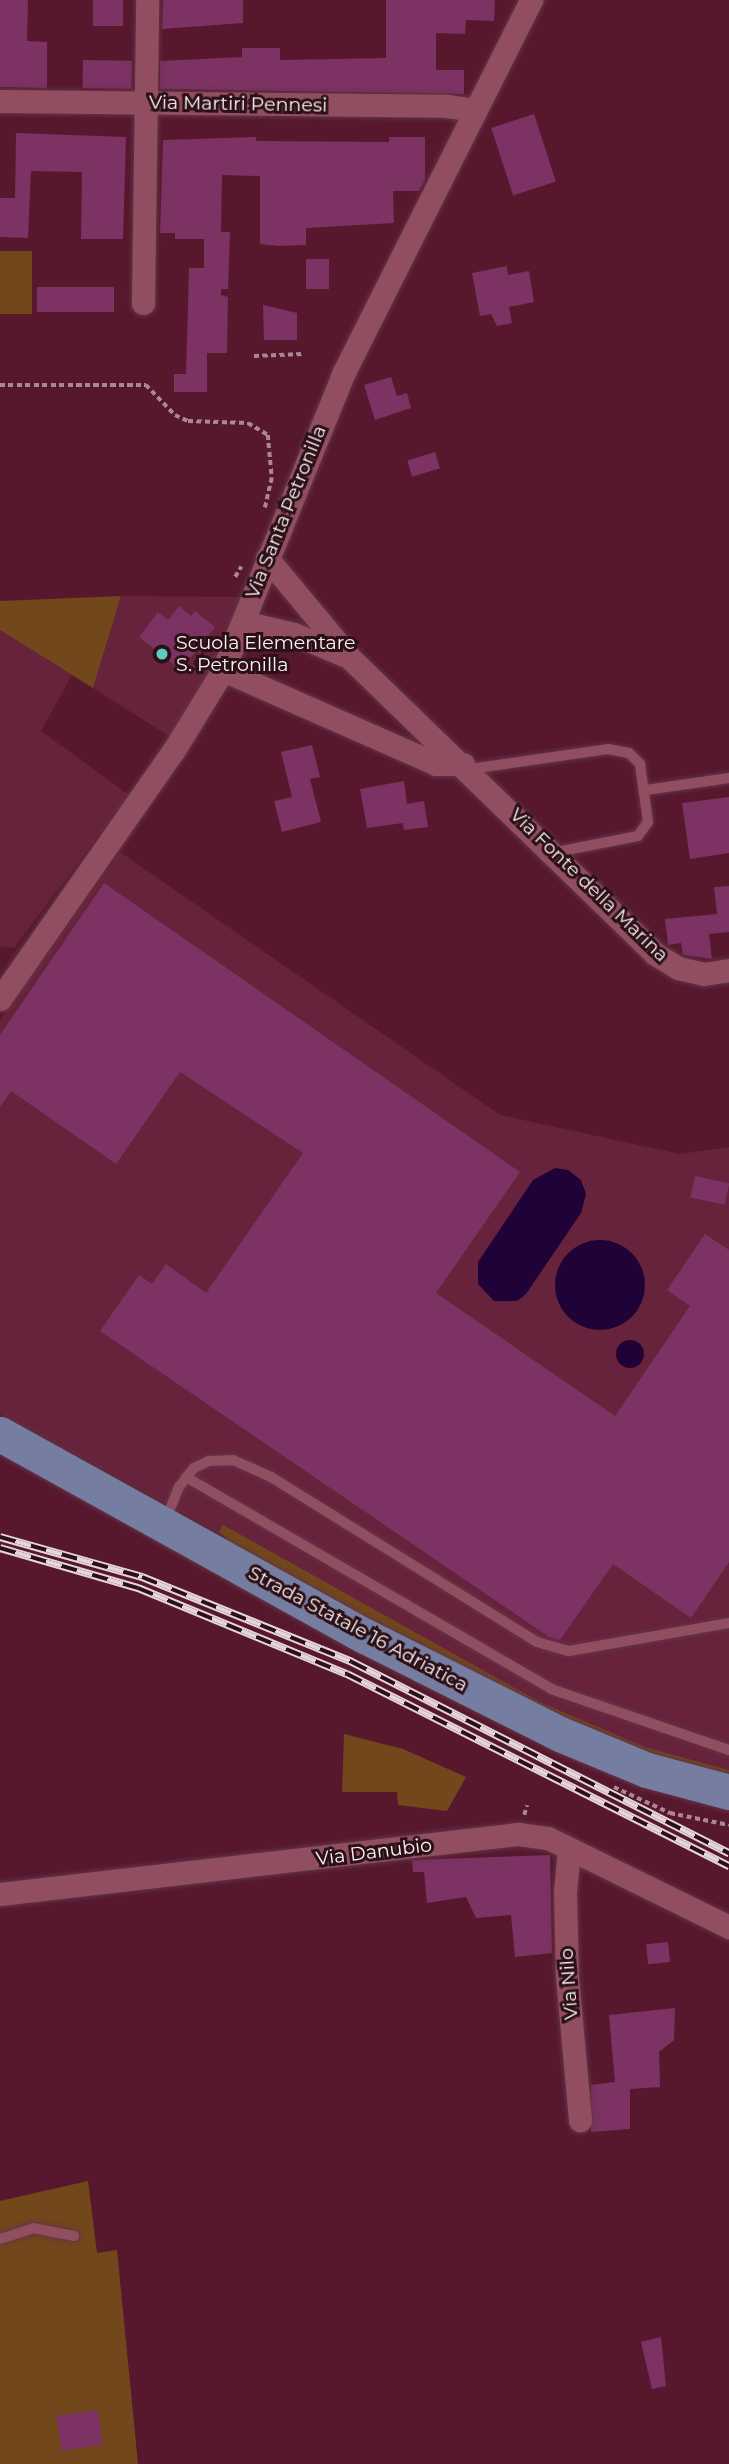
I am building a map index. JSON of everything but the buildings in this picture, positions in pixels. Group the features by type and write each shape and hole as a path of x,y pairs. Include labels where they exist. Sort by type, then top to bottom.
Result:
{"main road":[{"name":"Strada Statale 16 Adriatica","path":"0,1434 365,1636 576,1742 657,1774 729,1792"}],"street":[{"path":"143,303 147,0"},
{"name":"Via Santa Petronilla","path":"0,999 174,750 223,670 243,622 257,558 343,374 531,0"},
{"name":"Via Martiri Pennesi","path":"0,102 447,106 475,110"},
{"name":"Via Fonte della Marina","path":"257,558 350,658 667,961 704,974 729,970"},
{"name":"Via Fonte della Marina","path":"243,622 294,634 350,658"},
{"path":"223,670 436,764 467,767"},
{"name":"Via Danubio","path":"0,1894 518,1834 548,1838 729,1927"},
{"name":"Via Nilo","path":"569,1849 565,1892 567,1978 580,2120"}],"lane":[{"path":"467,767 608,749 629,754 640,764 646,790 648,822 638,836 551,853"},
{"path":"646,790 729,778"},
{"path":"164,1525 186,1477 209,1461 233,1460 250,1465 537,1642 569,1651 729,1623"},
{"path":"186,1477 551,1689 729,1750"},
{"path":"0,2239 33,2228 74,2236"}],"path":[{"path":"254,356 303,354"},
{"path":"0,385 146,385 174,415 188,421 248,423 268,435 271,478 262,520"},
{"path":"235,577 257,558"}],"shaded area":[{"path":"0,251 32,251 32,314 0,314"},
{"name":"Scuola Elementare S. Petronilla","path":"121,596 244,597 210,677 172,738 93,688"},
{"path":"121,596 93,688 0,630 0,601"},
{"path":"0,630 72,675 41,731 129,795 14,948 0,946"},
{"path":"120,852 500,1115 680,1154 729,1147 729,1770 645,1747 485,1678 0,1413 0,1020"},
{"path":"555,1168 568,1170 581,1180 586,1194 581,1213 526,1294 517,1301 494,1301 478,1284 478,1262 533,1180"},
{"path":"600,1240 617,1244 632,1253 641,1268 645,1285 641,1302 632,1317 617,1326 600,1330 583,1326 568,1317 559,1302 555,1285 559,1268 568,1253 583,1244"},
{"path":"630,1340 640,1344 644,1354 640,1364 630,1368 620,1364 616,1354 620,1344"},
{"path":"223,1525 540,1702 645,1747 729,1770 729,1785 612,1750 246,1555 219,1532"},
{"path":"344,1734 403,1749 466,1777 447,1811 398,1805 397,1792 342,1792"},
{"path":"88,2181 97,2253 117,2250 138,2464 0,2464 0,2201"}],"railway":[{"path":"0,1537 142,1577 352,1662 729,1853"},
{"path":"0,1548 138,1588 347,1674 729,1866"}],"place":[{"name":"Scuola Elementare S. Petronilla","path":"162,654"}]}
